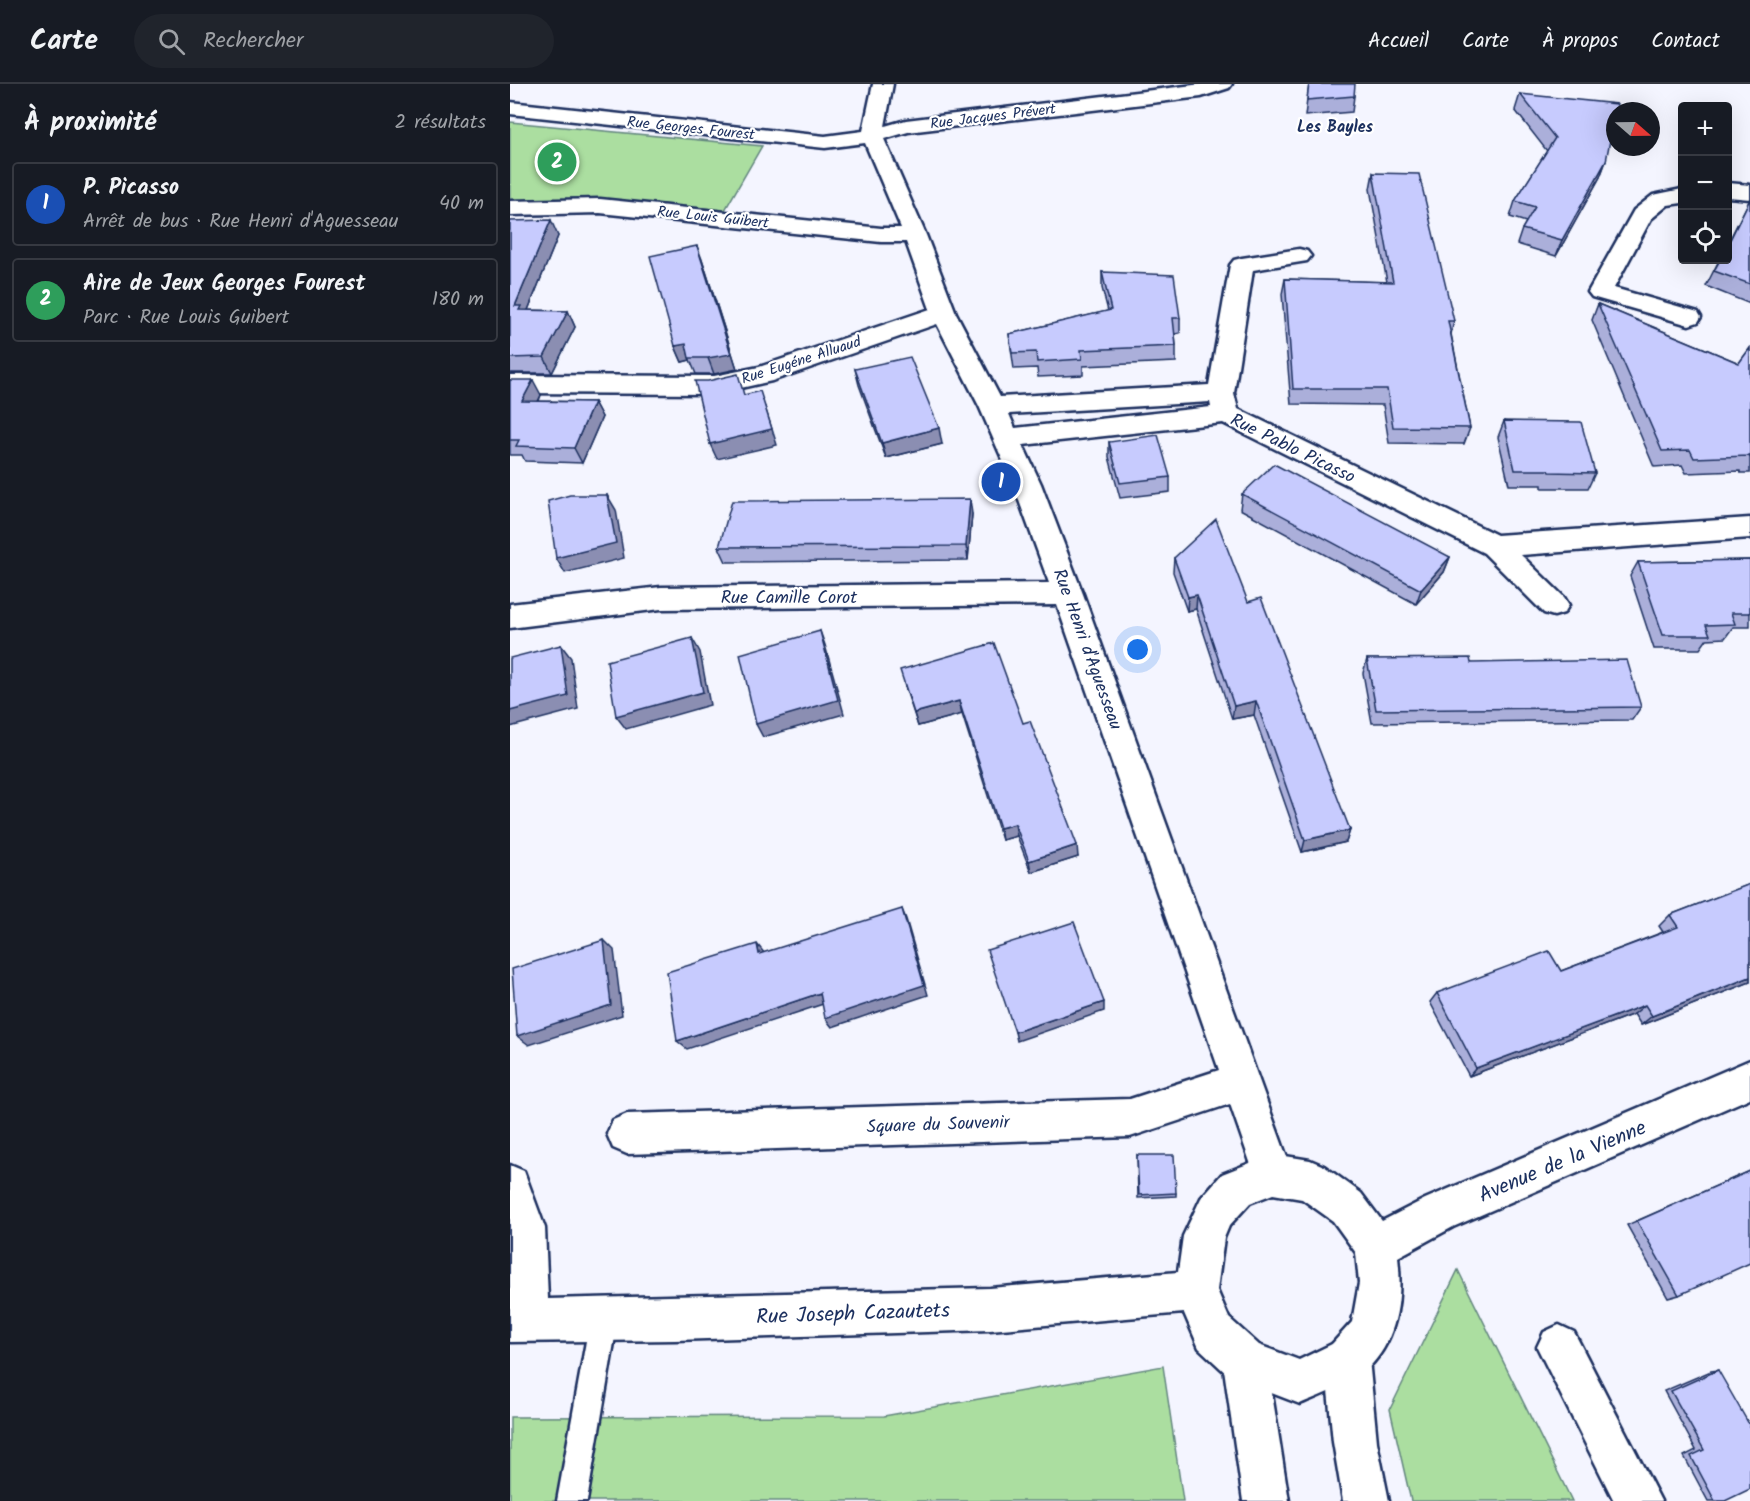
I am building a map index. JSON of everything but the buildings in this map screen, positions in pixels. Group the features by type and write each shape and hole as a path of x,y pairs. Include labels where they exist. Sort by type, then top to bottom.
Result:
{"street":[{"path":"872,136 884,84"},
{"name":"Rue Jacques Prévert","path":"872,136 906,126 1201,90 1222,84"},
{"name":"Rue Georges Fourest","path":"510,108 825,142 872,136"},
{"name":"Rue Henri d'Aguesseau","path":"872,136 915,235 944,313 1007,438 1068,594 1273,1174"},
{"path":"1732,190 1750,192"},
{"path":"1678,197 1661,200 1642,215 1600,292 1689,317"},
{"name":"Rue Louis Guibert","path":"510,208 600,206 881,235 915,235"},
{"path":"1223,404 1242,265 1299,256"},
{"name":"Rue Eugéne Alluaud","path":"510,384 714,385 763,375 944,313"},
{"name":"Rue Pablo Picasso","path":"1007,438 1223,404"},
{"name":"Rue Pablo Picasso","path":"992,406 1223,404 1494,546 1554,605"},
{"path":"1494,546 1750,528"},
{"name":"Rue Camille Corot","path":"510,616 661,597 1068,594"},
{"name":"Avenue de la Vienne","path":"1376,1246 1439,1213 1750,1079"},
{"name":"Square du Souvenir","path":"627,1134 1130,1118 1242,1081"},
{"path":"1273,1174 1310,1180 1347,1208 1376,1246 1380,1283 1371,1332 1347,1359 1300,1382 1245,1362 1214,1333 1196,1291 1203,1236 1215,1212 1236,1188 1273,1174"},
{"path":"510,1185 525,1228 519,1321"},
{"name":"Rue Joseph Cazautets","path":"519,1321 675,1319 990,1309 1196,1291"},
{"path":"1559,1347 1638,1501"},
{"path":"1347,1359 1354,1442 1366,1501"},
{"path":"1245,1362 1266,1501"}],"lane":[{"path":"572,1501 604,1319"}],"green space":[{"path":"510,122 762,146 725,210 591,200 510,200"},
{"path":"1458,1270 1572,1501 1411,1501 1390,1409"},
{"path":"1163,1366 1183,1501 510,1501 510,1417 884,1416"}],"place":[{"name":"Aire de Jeux Georges Fourest","path":"557,162"},
{"name":"P. Picasso","path":"1001,482"}],"district":[{"name":"Les Bayles","path":"1335,126"}]}
